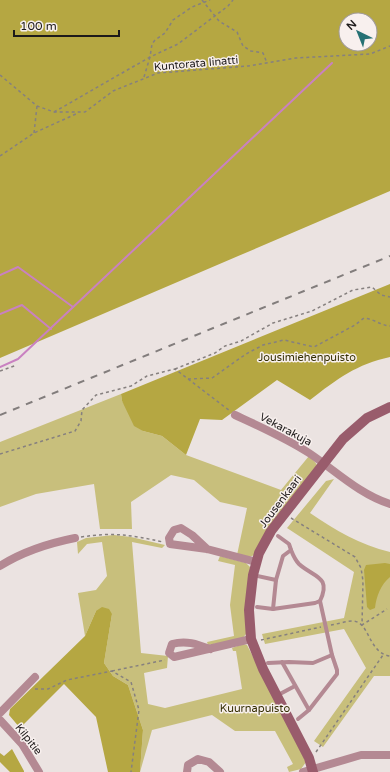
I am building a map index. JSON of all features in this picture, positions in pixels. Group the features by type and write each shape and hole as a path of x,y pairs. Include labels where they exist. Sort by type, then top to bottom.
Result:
{"street":[{"name":"Jousenkaari","path":"309,771 309,758 263,669 251,639 249,604 253,575 256,562 271,531 324,464 354,428 367,418 390,406"},
{"name":"Vekarakuja","path":"236,415 280,436 324,464 360,490 390,504"},
{"path":"207,549 192,535 181,528 174,530 169,538 170,544 207,549 256,562"},
{"path":"0,566 51,544 75,538"},
{"path":"210,649 194,643 182,641 172,644 169,653 174,657 210,649 251,639"},
{"path":"0,713 35,677"},
{"name":"Kilpitie","path":"0,720 22,744 39,772"},
{"path":"309,771 361,755 390,755"},
{"path":"187,772 188,765 198,759 209,762 220,772"}],"lane":[{"path":"278,536 289,544 298,563 313,572 323,582 325,588 320,601 332,655 337,670 337,674 309,710 298,719"},
{"path":"273,609 276,580 283,556 291,550"},
{"path":"253,575 276,580"},
{"path":"257,607 273,609 320,601"},
{"path":"268,663 313,663 332,655"},
{"path":"282,662 309,710"},
{"path":"277,695 295,686"}],"path":[{"path":"202,0 219,21 238,32 243,46 251,51 263,53 267,63"},
{"path":"144,77 152,44 155,40 165,33 173,20 192,7 210,0"},
{"path":"54,112 150,57 178,44 215,16 233,0"},
{"name":"Kuntorata Iinatti","path":"0,75 37,106 54,112 85,112 113,90 144,77 158,73 248,66 296,58 370,54 390,46"},
{"path":"34,133 37,106"},
{"path":"0,156 34,133 80,112"},
{"path":"0,454 75,431 81,422 82,410 96,395 131,386 147,376 175,369 215,353 225,346 241,341 273,323 312,311 353,290 372,287 381,295 390,297"},
{"path":"188,379 212,378 246,354 263,345 284,340 314,347 355,325 364,318 374,319 384,326 390,326"},
{"path":"0,371 17,365"},
{"path":"175,369 236,415"},
{"path":"291,518 355,557 361,568 363,581 362,624 378,616 387,609"},
{"path":"75,538 101,534 127,534 170,544"},
{"path":"316,752 383,655"},
{"path":"24,688 48,689 67,680 174,657"},
{"path":"112,671 131,682 139,710 130,772"}],"green space":[{"path":"0,0 390,0 390,191 0,358"},
{"name":"Jousimiehenpuisto","path":"390,284 390,357 357,368 329,385 310,400 277,380 222,420 200,419 186,455 162,436 143,431 134,426 122,401 121,394"},
{"path":"121,394 122,401 143,431 162,436 186,455 281,490 309,456 315,462 317,465 254,555 250,557 237,555 247,508 220,502 194,480 171,475 131,502 132,529 100,529 94,484 36,494 0,507 0,442"},
{"path":"334,479 310,513 358,541 390,552 390,676 374,676 323,747 314,741 366,668 344,629 265,644 262,634 344,618 354,572 287,528 326,481"},
{"name":"Kuurnapuisto","path":"114,535 131,537 165,545 162,548 132,542 141,653 168,656 167,668 144,673 148,704 165,708 242,689 236,651 233,651 232,648 243,644 247,645 306,762 301,769 289,772 287,767 293,764 275,731 235,731 212,715 152,730 140,772 143,730 128,685 113,676 104,663 112,614 96,611 85,636 78,593 96,590 107,576 102,542 87,544 78,554 77,542 86,538"},
{"path":"220,556 246,563 250,567 246,634 242,639 208,645 207,642 234,636 230,605 235,565 218,561"},
{"path":"385,563 390,564 390,577 384,583 380,591 376,600 375,608 370,610 367,607 364,570 366,565"},
{"path":"102,607 109,609 112,614 104,663 113,676 128,685 143,730 140,772 108,772 96,717 64,684 20,728 9,715 10,709 85,636 96,611"},
{"path":"12,749 24,772 10,772 0,762 0,753 4,756"}],"waterway":[{"path":"0,367 18,359 332,63"},
{"path":"0,275 18,267 73,307"},
{"path":"0,314 22,305 51,329"}],"railway":[{"path":"0,415 390,256"}]}
